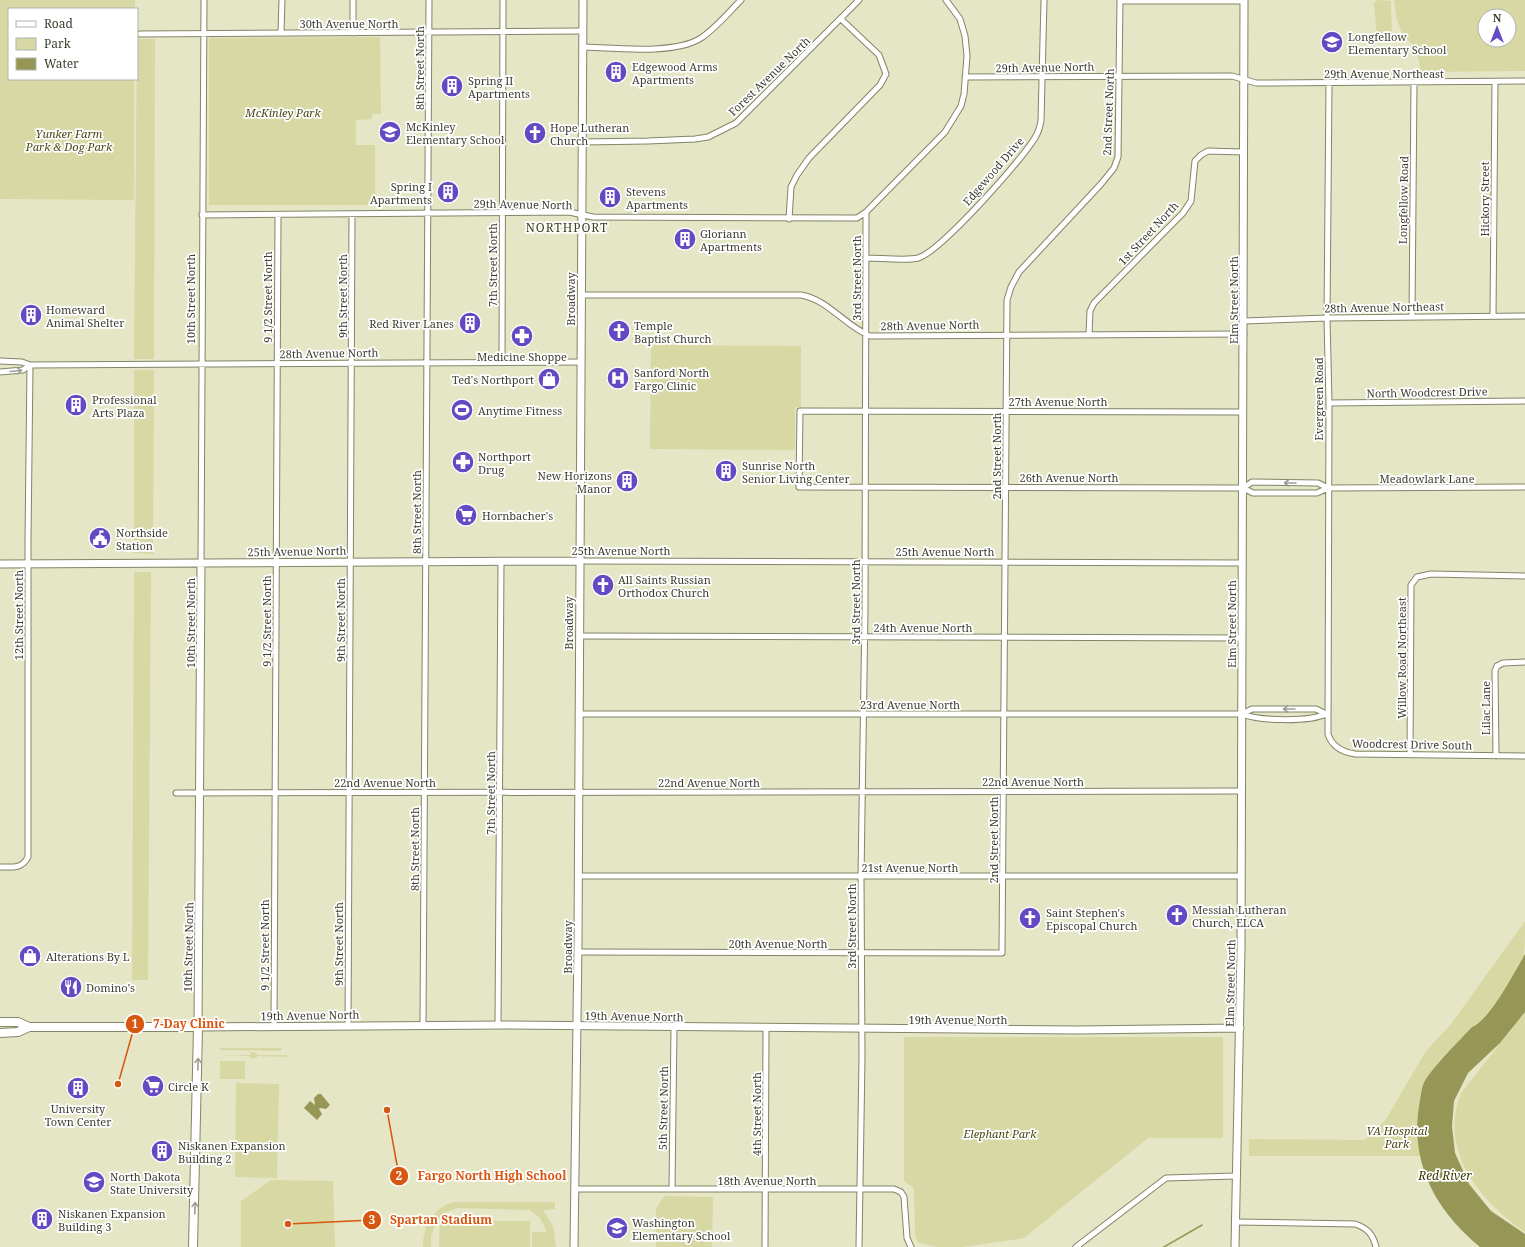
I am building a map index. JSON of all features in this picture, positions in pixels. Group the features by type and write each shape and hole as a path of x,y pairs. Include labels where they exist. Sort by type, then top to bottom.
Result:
{"main road":[{"name":"19th Avenue North","path":"0,1022 18,1022 29,1027 198,1027"},
{"name":"19th Avenue North","path":"0,1033 18,1032 29,1027"},
{"name":"10th Street North","path":"193,1247 198,1027"}],"street":[{"name":"10th Street North","path":"198,1027 204,0"},
{"path":"281,33 282,0"},
{"path":"353,0 353,33"},
{"name":"8th Street North","path":"423,1025 425,931 424,792 430,32 429,0"},
{"name":"7th Street North","path":"502,362 503,0"},
{"name":"Broadway","path":"574,1247 578,952 583,0"},
{"path":"582,47 672,48 691,43 714,28 741,0"},
{"name":"Forest Avenue North","path":"582,142 695,139 708,137 721,131 736,123 859,0"},
{"path":"866,212 945,132 961,106 964,94 965,78 965,36 960,19 946,0"},
{"name":"Edgewood Drive","path":"866,258 918,258 929,251 958,226 1018,161 1036,135 1041,121 1044,0"},
{"path":"1120,0 1244,1"},
{"name":"2nd Street North","path":"1002,953 1007,300 1011,287 1019,272 1114,168 1118,157 1120,0"},
{"name":"Elm Street North","path":"1235,1247 1240,1028 1242,791 1244,1"},
{"path":"789,219 791,187 797,175 809,158 880,86 886,74 879,55 841,19"},
{"name":"30th Avenue North","path":"140,34 582,31"},
{"name":"29th Avenue North","path":"965,78 1232,76 1244,79"},
{"name":"29th Avenue Northeast","path":"1244,79 1256,83 1525,81"},
{"name":"Hickory Street","path":"1493,316 1495,82"},
{"name":"Evergreen Road","path":"1326,714 1329,403 1327,318 1330,83"},
{"name":"Longfellow Road","path":"1412,317 1414,83"},
{"name":"1st Street North","path":"1089,334 1090,311 1094,303 1183,213 1191,201 1196,161 1201,155 1208,151 1244,152"},
{"name":"29th Avenue North","path":"202,215 352,215 569,212 593,217 789,219 857,218 866,212"},
{"name":"3rd Street North","path":"859,1247 862,1029 861,877 865,637 866,212"},
{"name":"9 1/2 Street North","path":"274,1027 278,215"},
{"name":"9th Street North","path":"348,1026 352,215"},
{"name":"28th Avenue North","path":"581,295 801,295 814,297 870,336 1007,334 1244,334"},
{"name":"28th Avenue Northeast","path":"1244,321 1327,318 1525,316"},
{"name":"28th Avenue North","path":"0,361 22,362 30,365 580,362"},
{"name":"28th Avenue North","path":"0,372 23,370 30,365"},
{"name":"12th Street North","path":"0,867 17,867 24,864 28,857 30,365"},
{"name":"North Woodcrest Drive","path":"1329,403 1525,401"},
{"name":"27th Avenue North","path":"799,487 800,411 1006,410 1244,412"},
{"name":"Meadowlark Lane","path":"1328,488 1318,483 1268,482 1252,482 1243,488 1253,493 1317,493 1328,488 1525,487"},
{"name":"26th Avenue North","path":"799,487 1243,488"},
{"name":"25th Avenue North","path":"0,564 351,561 865,563 1242,562"},
{"name":"7th Street North","path":"498,1025 501,561"},
{"name":"Willow Road Northeast","path":"1410,754 1411,585 1417,576 1431,574 1525,576"},
{"name":"24th Avenue North","path":"579,636 1242,638"},
{"name":"Lilac Lane","path":"1496,756 1495,671 1497,666 1503,662 1525,662"},
{"path":"1242,714 1252,709 1316,709 1326,714"},
{"name":"23rd Avenue North","path":"579,714 1242,714"},
{"path":"1242,714 1252,718 1316,719 1326,714"},
{"name":"Woodcrest Drive South","path":"1326,714 1330,740 1334,746 1345,752 1355,754 1525,756"},
{"name":"22nd Avenue North","path":"176,793 1242,791"},
{"name":"21st Avenue North","path":"578,876 1241,876"},
{"name":"20th Avenue North","path":"578,952 1002,953"},
{"name":"19th Avenue North","path":"198,1027 498,1025 862,1029 1116,1030 1240,1028"},
{"name":"5th Street North","path":"672,1189 674,1028"},
{"name":"4th Street North","path":"766,1028 766,1247"},
{"path":"1076,1247 1166,1178 1236,1176"},
{"name":"18th Avenue North","path":"575,1189 894,1189 901,1192 904,1197 907,1238 911,1247"},
{"path":"1235,1222 1354,1224 1364,1227 1370,1233 1376,1247"}],"green space":[{"name":"Yunker Farm Park & Dog Park","path":"0,0 135,0 135,8 8,8 8,80 134,80 134,200 0,199"},
{"path":"1377,0 1391,1 1392,38 1390,40 1377,39 1374,3"},
{"path":"1394,0 1525,0 1525,71 1421,72 1416,48 1403,35 1397,21"},
{"name":"McKinley Park","path":"380,37 381,114 372,114 372,119 356,120 356,145 375,145 375,205 209,205 209,38"},
{"path":"138,39 155,39 154,359 134,359"},
{"path":"651,345 801,346 801,407 795,407 795,450 650,449"},
{"path":"134,370 154,370 153,554 134,553"},
{"path":"134,572 151,572 148,980 132,980"},
{"name":"VA Hospital Park","path":"1525,921 1524,955 1509,983 1485,1016 1446,1054 1424,1083 1421,1090 1418,1108 1418,1140 1420,1156 1249,1156 1249,1139 1365,1140 1386,1119 1426,1051 1451,1024"},
{"path":"1525,1012 1525,1232 1508,1220 1493,1205 1479,1190 1468,1173 1459,1154 1455,1135 1455,1114 1461,1093"},
{"name":"Elephant Park","path":"904,1037 1223,1037 1223,1138 1148,1138 1024,1238 963,1247 936,1247 918,1242 915,1235 914,1188 904,1181"},
{"path":"220,1048 281,1048 281,1051 220,1050"},
{"path":"250,1052 257,1053 257,1055 287,1055 287,1057 257,1056 257,1058 250,1058 250,1056 220,1055 250,1055"},
{"path":"220,1061 245,1061 245,1079 220,1079"},
{"path":"236,1083 279,1084 277,1178 235,1177"},
{"path":"271,1180 333,1181 335,1247 241,1247 241,1201"},
{"path":"664,1196 713,1197 712,1247 656,1247 656,1209"},
{"path":"455,1202 555,1202 555,1209 543,1210 553,1226 556,1247 532,1247 532,1232 547,1232 540,1218 530,1210 457,1208 444,1213 436,1221 431,1237 431,1247 423,1247 425,1231 431,1218 447,1204"},
{"path":"440,1221 530,1221 530,1247 439,1247"}],"water":[{"name":"Red River","path":"1525,954 1525,1012 1500,1043 1468,1073 1454,1101 1452,1126 1455,1153 1469,1184 1491,1211 1525,1234 1525,1247 1480,1247 1464,1233 1451,1218 1439,1202 1430,1185 1423,1167 1419,1147 1417,1127 1420,1098 1423,1085 1431,1072 1445,1055 1472,1027 1479,1023 1494,1005 1509,983"},
{"path":"318,1094 321,1094 330,1105 326,1109 319,1109 322,1114 317,1120 304,1108 310,1101 315,1105 314,1098"}],"waterway":[{"path":"1164,1247 1202,1225"}],"place":[{"name":"Longfellow Elementary School","path":"1332,42"},
{"name":"Edgewood Arms Apartments","path":"616,72"},
{"name":"Spring II Apartments","path":"452,86"},
{"name":"McKinley Elementary School","path":"390,132"},
{"name":"Hope Lutheran Church","path":"535,133"},
{"name":"Spring I Apartments","path":"448,192"},
{"name":"Stevens Apartments","path":"610,197"},
{"name":"Gloriann Apartments","path":"685,239"},
{"name":"Homeward Animal Shelter","path":"31,315"},
{"name":"Red River Lanes","path":"470,323"},
{"name":"Temple Baptist Church","path":"619,331"},
{"name":"Medicine Shoppe","path":"522,336"},
{"name":"Sanford North Fargo Clinic","path":"618,378"},
{"name":"Ted's Northport","path":"549,379"},
{"name":"Professional Arts Plaza","path":"76,405"},
{"name":"Anytime Fitness","path":"462,410"},
{"name":"Northport Drug","path":"463,462"},
{"name":"Sunrise North Senior Living Center","path":"726,471"},
{"name":"New Horizons Manor","path":"627,481"},
{"name":"Hornbacher's","path":"466,515"},
{"name":"Northside Station","path":"100,538"},
{"name":"All Saints Russian Orthodox Church","path":"603,585"},
{"name":"Messiah Lutheran Church, ELCA","path":"1177,915"},
{"name":"Saint Stephen's Episcopal Church","path":"1030,918"},
{"name":"Alterations By L","path":"30,956"},
{"name":"Domino's","path":"71,987"},
{"name":"7-Day Clinic","path":"118,1084"},
{"name":"Circle K","path":"153,1086"},
{"name":"University Town Center","path":"78,1088"},
{"name":"Fargo North High School","path":"387,1110"},
{"name":"Niskanen Expansion Building 2","path":"162,1151"},
{"name":"North Dakota State University","path":"94,1182"},
{"name":"Niskanen Expansion Building 3","path":"42,1219"},
{"name":"Spartan Stadium","path":"288,1224"},
{"name":"Washington Elementary School","path":"617,1228"}],"district":[{"name":"NORTHPORT","path":"567,227"}]}
